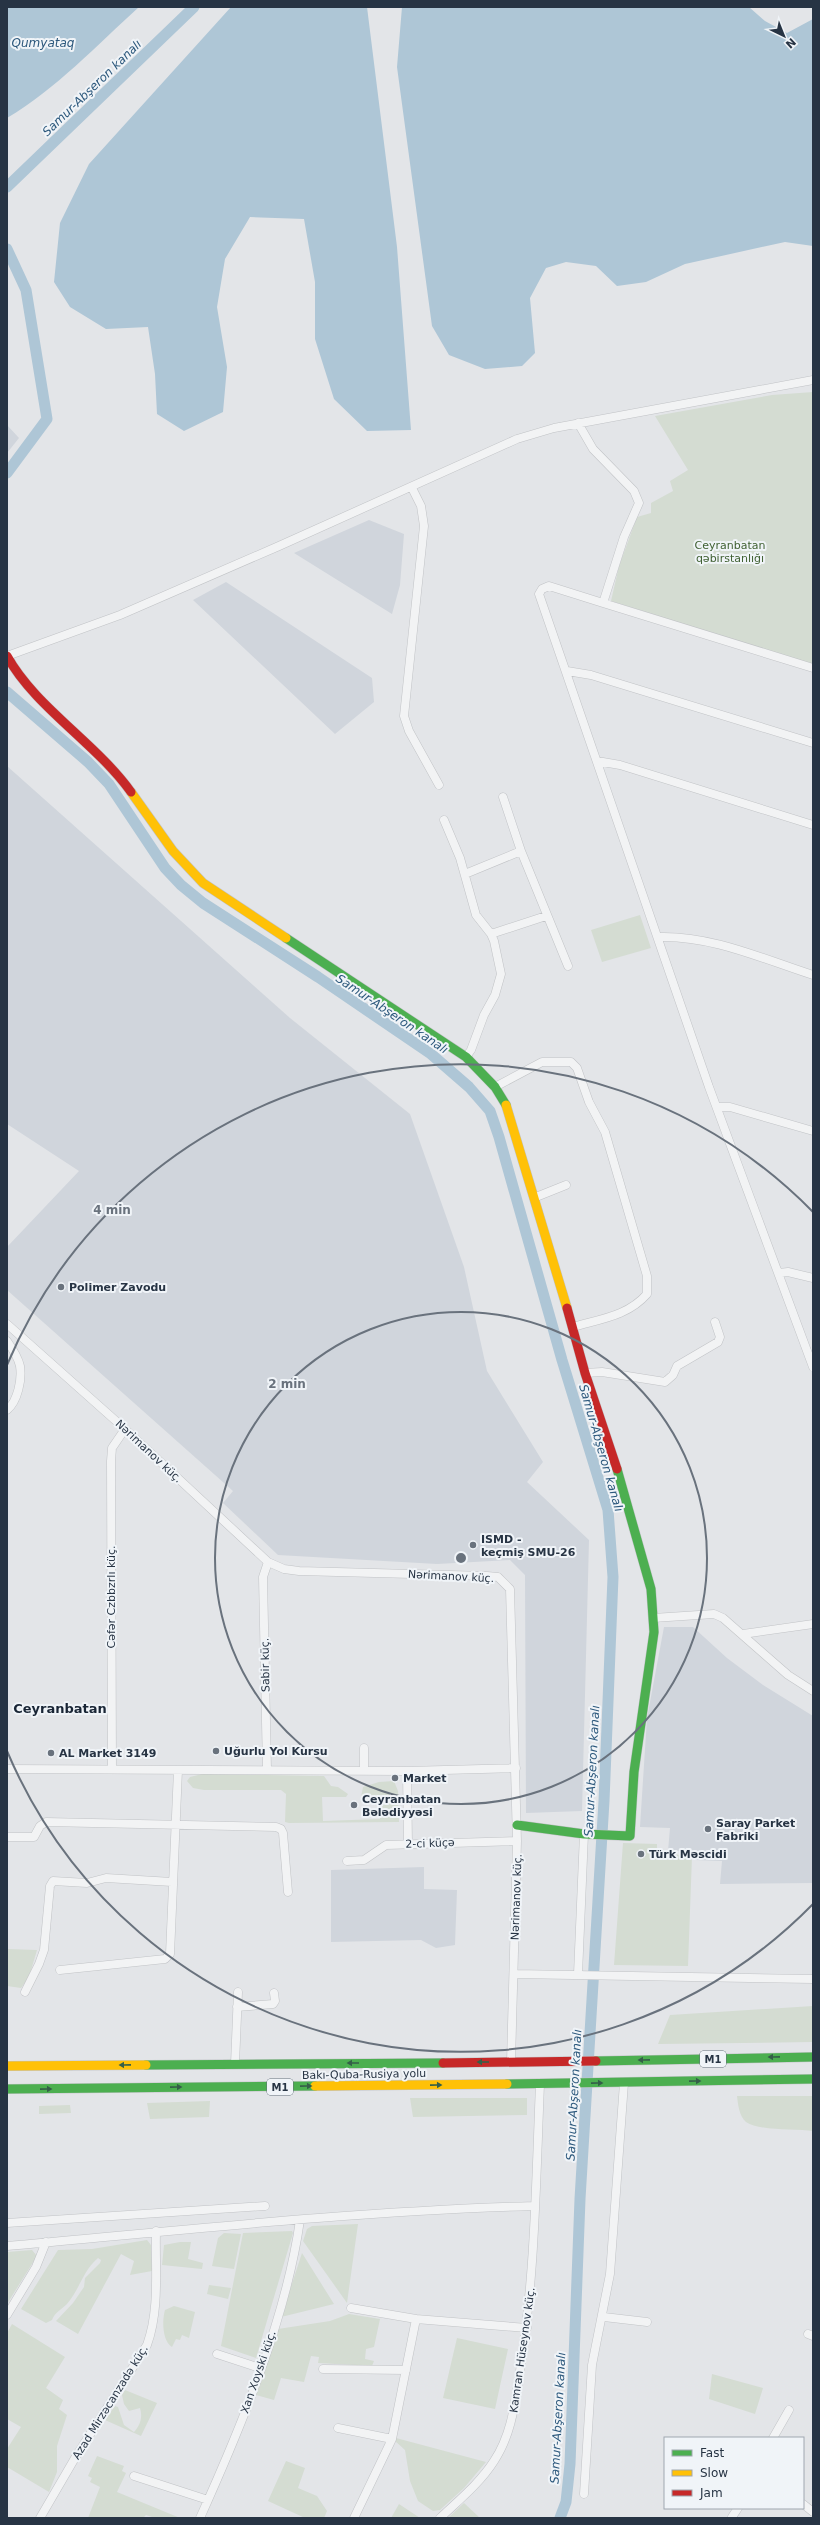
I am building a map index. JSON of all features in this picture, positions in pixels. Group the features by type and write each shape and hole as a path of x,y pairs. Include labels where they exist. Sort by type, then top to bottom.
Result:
{"main road":[{"path":"7,656 18,676 115,770 173,851 202,883 466,1058 495,1088 505,1102 536,1197 585,1373 615,1461 650,1589 654,1632 634,1772 630,1836 584,1834 517,1825"},
{"name":"Bakı-Quba-Rusiya yolu","path":"7,2066 550,2062 813,2057"},
{"name":"M1","path":"624,2083 813,2079"},
{"name":"Bakı-Quba-Rusiya yolu","path":"7,2089 624,2083"}],"street":[{"path":"7,656 113,617 412,488 517,439 578,423 813,380"},
{"path":"578,423 593,448 634,491 639,503 624,537 602,603"},
{"path":"412,488 421,506 424,526 404,716 409,731 439,785"},
{"path":"813,668 549,586 542,589 539,594 541,604 567,671 718,1107 813,1367"},
{"path":"567,671 591,675 813,743"},
{"path":"598,761 620,765 813,825"},
{"path":"503,797 521,851 546,916 568,966"},
{"path":"444,820 453,838 476,915 491,934 501,974 500,983 484,1015 471,1050 466,1058"},
{"path":"465,874 521,851"},
{"path":"491,934 546,916"},
{"path":"658,937 674,937 715,944 813,975"},
{"path":"495,1088 542,1062 571,1062 577,1068 589,1102 604,1132 647,1276 647,1294 638,1304 625,1312 573,1327"},
{"path":"718,1107 730,1107 813,1131"},
{"path":"536,1197 566,1185"},
{"path":"779,1273 788,1272 813,1278"},
{"path":"585,1373 602,1372 665,1382 673,1375 677,1366 718,1342 720,1337 715,1322"},
{"name":"Nərimanov küç.","path":"7,1324 125,1428 268,1562 284,1569 299,1571 498,1577 505,1582 510,1589 517,1825 511,2062"},
{"path":"7,1341 20,1365 20,1380 15,1399 7,1410"},
{"name":"Cəfər Czbbzrlı küç.","path":"112,1769 111,1461 112,1448 125,1428"},
{"name":"Sabir küç.","path":"267,1770 264,1577 268,1562"},
{"path":"653,1618 714,1614 743,1634 788,1674 813,1691"},
{"path":"743,1634 813,1624"},
{"path":"364,1748 364,1771"},
{"path":"7,1769 407,1771 516,1768"},
{"path":"60,1970 168,1957 171,1950 172,1882 178,1770"},
{"path":"407,1771 408,1844"},
{"path":"7,1837 34,1837 40,1826 46,1822 281,1829 283,1833 288,1892"},
{"path":"580,1974 584,1834"},
{"name":"2-ci küçə","path":"347,1861 364,1860 386,1845 517,1841"},
{"path":"26,1992 44,1950 50,1886 53,1881 87,1883 106,1878 172,1882"},
{"path":"514,1974 813,1979"},
{"path":"235,2064 238,1992"},
{"path":"237,2007 273,2004 275,2001 274,1993"},
{"path":"584,2494 592,2365 604,2317 610,2274 624,2083"},
{"name":"Kamran Hüseynov küç.","path":"440,2518 483,2476 502,2446 514,2410 527,2328 540,2084"},
{"path":"7,2223 265,2206"},
{"path":"7,2246 300,2220 534,2206"},
{"name":"Xan Xoyski küç.","path":"200,2518 244,2413 260,2368 283,2294 297,2242 300,2220"},
{"name":"Azad Mirzəcanzadə küç.","path":"40,2518 75,2458 147,2345 153,2328 155,2310 156,2232"},
{"path":"7,2315 36,2267 46,2242"},
{"path":"351,2308 416,2320 527,2328"},
{"path":"604,2317 647,2322"},
{"path":"354,2518 392,2439 416,2320"},
{"path":"217,2354 260,2368"},
{"path":"323,2369 406,2370"},
{"path":"774,2437 789,2410"},
{"path":"338,2428 392,2439"},
{"path":"134,2476 208,2500"},
{"path":"804,2505 813,2512"},
{"path":"732,2517 737,2509"}],"shaded area":[{"path":"7,425 19,438 7,453"},
{"path":"369,520 404,534 400,585 392,614 294,553"},
{"path":"226,582 372,678 374,702 335,734 193,600"},
{"path":"7,766 290,1018 410,1114 464,1267 487,1371 543,1462 527,1482 589,1540 582,1811 526,1813 525,1575 510,1560 437,1564 278,1555 223,1503 233,1491 7,1290 7,1247 79,1171 7,1124"},
{"path":"664,1627 693,1627 727,1658 763,1685 813,1716 813,1883 720,1884 722,1861 695,1860 695,1851 668,1851 670,1828 640,1827 647,1718"},
{"path":"424,1867 424,1889 457,1890 455,1945 436,1948 421,1940 331,1942 331,1870"}],"green space":[{"name":"Ceyranbatan qəbirstanlığı","path":"813,392 813,665 611,601 619,566 637,517 651,513 651,503 673,491 670,481 688,470 655,416 772,395"},
{"path":"640,915 651,948 602,962 591,930"},
{"path":"202,1774 324,1776 331,1786 338,1787 348,1794 346,1797 322,1797 323,1821 380,1819 381,1797 361,1797 363,1787 379,1782 394,1781 398,1791 399,1822 289,1823 285,1822 286,1794 281,1790 204,1790 193,1788 187,1781 190,1777"},
{"path":"623,1843 657,1844 657,1853 692,1856 688,1966 614,1965"},
{"path":"7,1949 37,1950 29,1977 21,1988 7,1986"},
{"path":"813,2006 813,2042 658,2044 670,2015"},
{"path":"737,2096 813,2096 813,2131 768,2128 752,2125 746,2122 742,2117 739,2110"},
{"path":"410,2098 527,2098 527,2115 413,2117"},
{"path":"210,2101 209,2117 150,2119 147,2103"},
{"path":"70,2105 71,2113 39,2114 39,2106"},
{"path":"358,2224 347,2303 303,2241 307,2229 312,2226"},
{"path":"292,2231 293,2233 256,2358 221,2346 243,2233"},
{"path":"224,2233 241,2234 234,2269 212,2266 218,2238"},
{"path":"147,2240 151,2245 152,2271 130,2275 134,2261 121,2254 78,2334 56,2321 73,2303 84,2287 85,2278 100,2263 101,2260 98,2258 88,2269 67,2304 53,2317 52,2320 46,2323 21,2309 58,2250 92,2249"},
{"path":"180,2242 191,2242 188,2259 203,2263 202,2269 162,2265 164,2245"},
{"path":"32,2250 37,2256 7,2304 7,2252"},
{"path":"302,2253 334,2304 281,2317"},
{"path":"209,2285 231,2288 228,2299 207,2294"},
{"path":"174,2306 195,2312 189,2338 182,2335 180,2340 176,2339 172,2347 166,2340 163,2319 165,2310"},
{"path":"349,2314 380,2319 374,2347 366,2349 365,2359 374,2361 372,2366 318,2363 319,2357 311,2356 304,2382 281,2378 274,2400 256,2395 278,2329 330,2321"},
{"path":"12,2324 65,2357 46,2388 63,2400 59,2409 67,2415 57,2446 57,2472 49,2492 7,2467 7,2449 21,2427 7,2419 7,2333"},
{"path":"457,2338 508,2349 495,2409 443,2398"},
{"path":"712,2374 763,2388 755,2414 709,2399"},
{"path":"125,2390 157,2403 141,2436 105,2420 115,2406 118,2407 124,2425 134,2432 138,2427 141,2418 140,2408 129,2411 124,2404 122,2395"},
{"path":"396,2438 486,2462 464,2488 440,2510 433,2511 418,2501 410,2481 405,2450 395,2441"},
{"path":"97,2456 124,2466 122,2471 126,2473 117,2492 180,2518 155,2518 146,2515 143,2518 88,2518 100,2487 90,2482 92,2478 88,2476"},
{"path":"286,2461 305,2468 298,2488 317,2496 327,2511 324,2518 305,2518 268,2501"},
{"path":"464,2503 480,2518 448,2518"},
{"path":"399,2504 420,2518 391,2518"}],"water":[{"name":"Qumyataq","path":"7,7 139,7 59,80 42,94 7,118"},
{"path":"231,7 367,7 397,247 411,430 367,431 334,399 315,339 315,282 304,219 250,217 225,259 217,307 227,367 223,412 184,431 157,414 155,374 148,327 106,329 70,307 54,282 60,223 89,164"},
{"path":"402,7 749,7 765,21 787,33 813,19 813,246 785,242 685,264 646,282 617,286 596,266 566,262 546,268 530,298 535,353 522,366 485,369 449,355 432,326 397,67"}],"waterway":[{"name":"Samur-Abşeron kanalı","path":"7,187 194,7"},
{"path":"7,249 26,290 47,419 7,473"},
{"name":"Samur-Abşeron kanalı","path":"7,692 88,762 109,784 165,868 181,885 203,903 318,977 431,1054 469,1087 490,1111 499,1137 562,1360 608,1510 613,1577 604,1801 580,2199 570,2464 566,2502 560,2518"}],"traffic: fast":[{"path":"286,938 466,1057 495,1087 506,1105"},
{"path":"517,1825 584,1834 630,1836 634,1772 654,1632 651,1589 617,1469"},
{"path":"596,2061 813,2057"},
{"path":"146,2065 443,2063"},
{"path":"507,2084 813,2079"},
{"path":"7,2089 315,2086"}],"traffic: slow":[{"path":"131,792 173,851 203,883 286,938"},
{"path":"506,1105 567,1308"},
{"path":"7,2066 146,2065"},
{"path":"315,2086 507,2084"}],"traffic: jam":[{"path":"7,656 33,692 49,709 101,757 131,792"},
{"path":"567,1308 585,1373 617,1469"},
{"path":"443,2063 596,2061"}],"place":[{"name":"Polimer Zavodu","path":"61,1287"},
{"name":"ISMD - keçmiş SMU-26","path":"473,1545"},
{"name":"Uğurlu Yol Kursu","path":"216,1751"},
{"name":"AL Market 3149","path":"51,1753"},
{"name":"Market","path":"395,1778"},
{"name":"Ceyranbatan Bələdiyyəsi","path":"354,1805"},
{"name":"Saray Parket Fabriki","path":"708,1829"},
{"name":"Türk Məscidi","path":"641,1854"}],"district":[{"name":"Ceyranbatan","path":"60,1708"}]}
